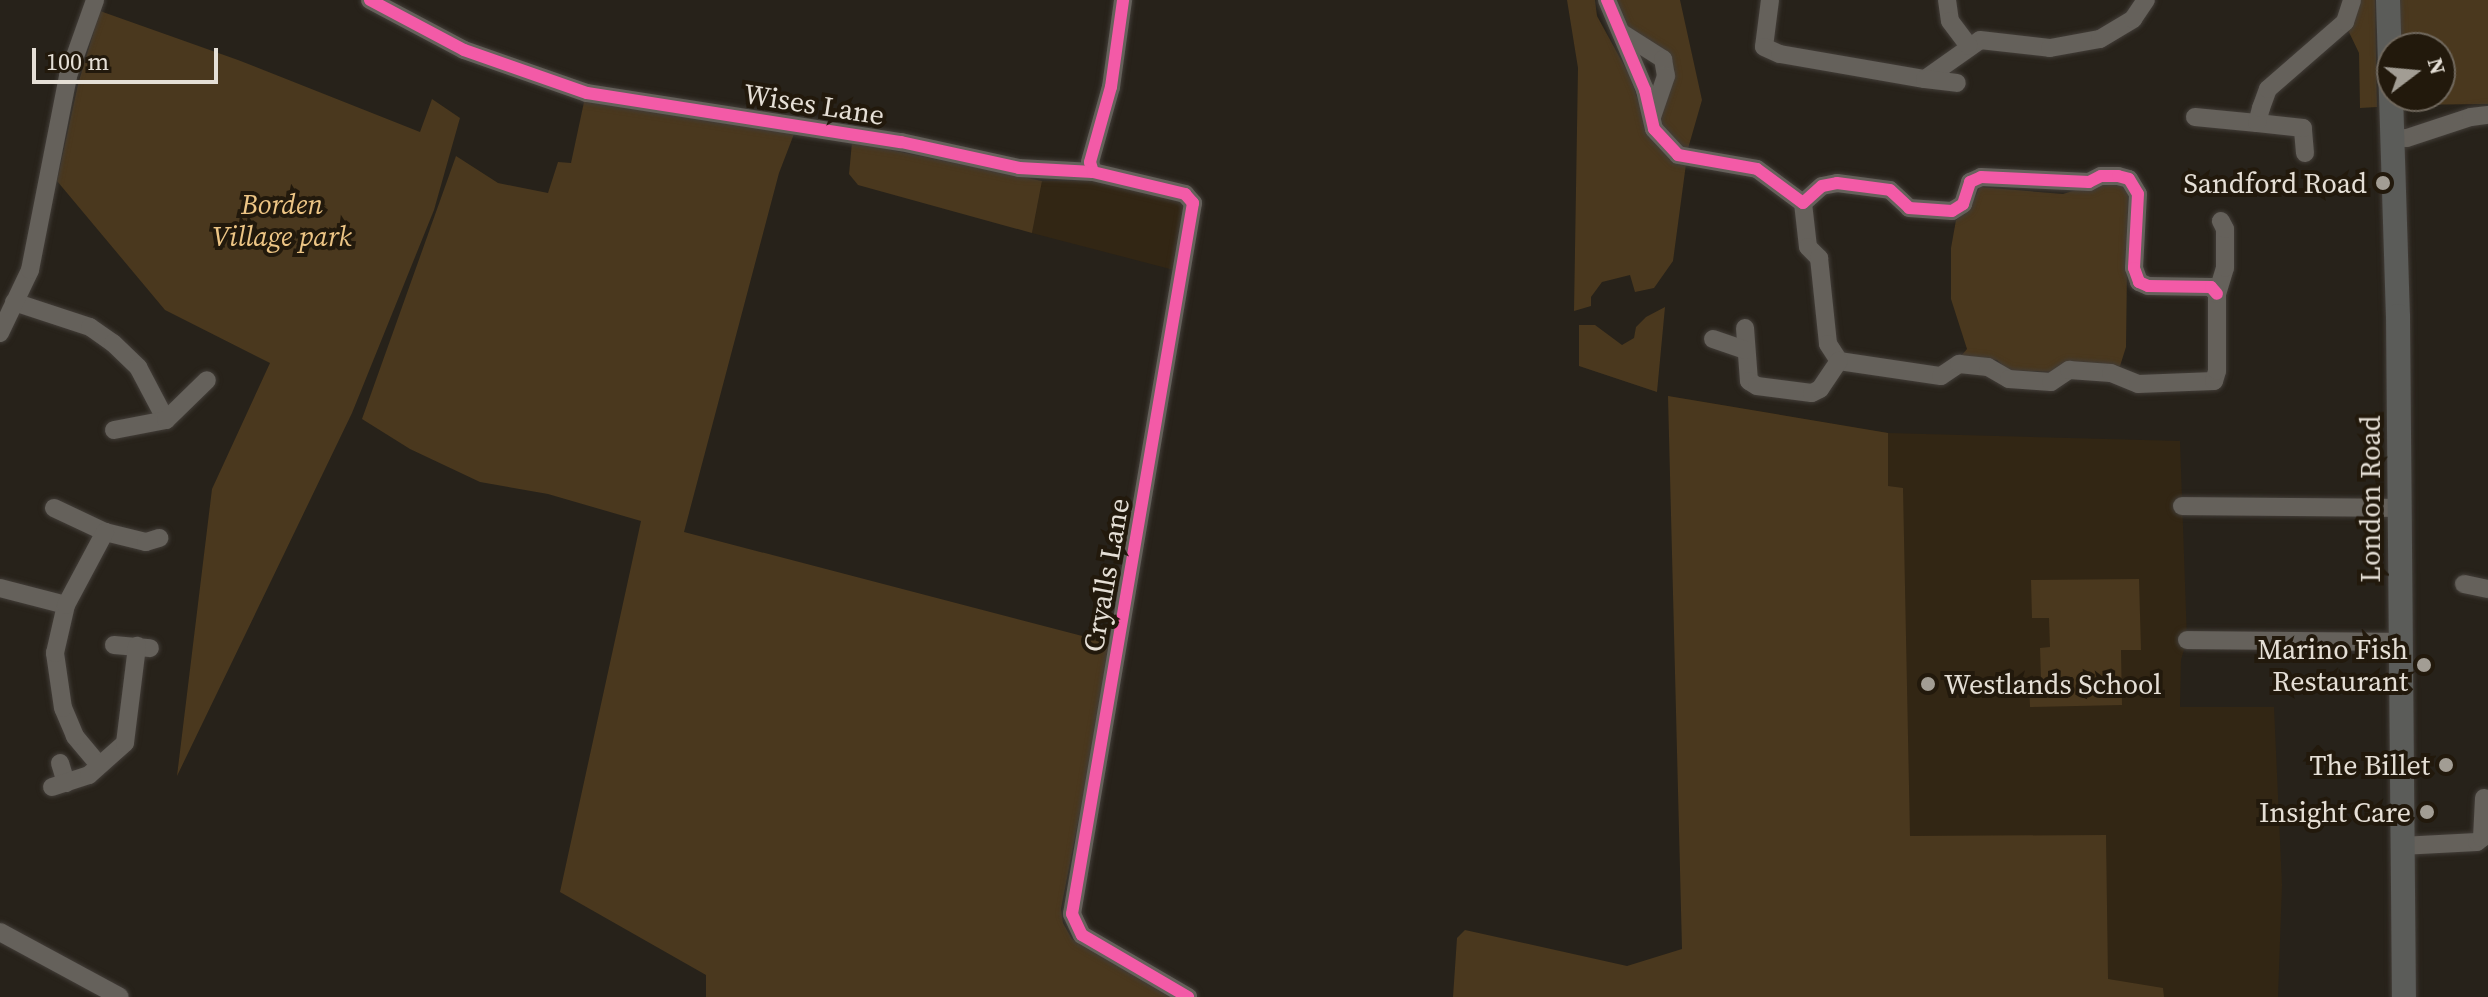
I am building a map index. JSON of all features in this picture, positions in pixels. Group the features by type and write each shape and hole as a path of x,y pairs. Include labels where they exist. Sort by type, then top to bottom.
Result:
{"main road":[{"name":"London Road","path":"2388,0 2401,508 2404,997"}],"street":[{"path":"0,333 30,270 66,87 95,0"},
{"name":"Wises Lane","path":"370,0 464,50 587,93 901,142 1019,168 1093,172"},
{"path":"1093,172 1090,162 1111,87 1123,0"},
{"path":"1607,0 1645,90 1651,119 1660,139 1678,155 1757,169 1803,203 1808,247 1819,258 1828,344 1839,361 1941,376 1959,364 1988,367 2009,379 2051,382 2069,370 2111,373 2138,384 2210,383 2217,371 2217,294 2225,268 2218,227"},
{"path":"1770,0 1764,47 1780,54 1957,83"},
{"path":"1947,0 1950,21 1969,46"},
{"path":"1925,79 1980,40 2050,48 2087,43 2117,31 2133,19 2146,0"},
{"path":"2257,123 2268,89 2337,31 2350,11 2352,0"},
{"path":"1619,31 1641,46 1658,52 1663,59 1666,76 1651,119"},
{"path":"2391,139 2407,138 2471,117 2488,115"},
{"path":"2195,117 2303,128 2305,153"},
{"name":"Cryalls Lane","path":"1093,172 1185,194 1193,203 1072,914 1082,935 1188,997"},
{"path":"1803,203 1822,186 1837,183 1890,190 1909,208 1952,211 1963,204 1970,182 1981,177 2089,182 2101,176 2118,176 2129,179 2138,194 2134,268 2139,282 2148,286 2211,287 2217,294"},
{"path":"14,302 90,327 113,343 138,367 166,420"},
{"path":"1745,328 1749,381 1757,386 1800,393 1820,389 1839,361"},
{"path":"1713,339 1745,350"},
{"path":"114,430 166,420 207,380"},
{"path":"2182,506 2401,508"},
{"path":"52,509 105,532 151,546"},
{"path":"99,765 75,736 63,708 57,684 55,653 66,605 105,532"},
{"path":"2464,584 2488,589"},
{"path":"0,588 66,605"},
{"path":"2187,640 2401,642"},
{"path":"60,763 59,785 89,775 125,743 143,647 114,645"},
{"path":"2401,846 2477,842 2482,838 2484,798"},
{"path":"0,932 120,997"}],"shaded area":[{"path":"1042,181 1101,181 1176,196 1184,207 1174,270 1032,233"},
{"name":"Westlands School","path":"1668,396 1888,433 2180,441 2187,640 2181,660 2180,707 2274,707 2282,885 2278,997 1922,997"}],"green space":[{"path":"1567,0 1595,0 1597,16 1630,76 1647,128 1686,164 1673,261 1654,288 1635,292 1630,275 1602,282 1591,297 1591,306 1574,311 1578,68"},
{"path":"1610,0 1680,0 1702,100 1687,152 1657,131 1669,76 1635,40"},
{"path":"2358,0 2375,0 2376,107 2360,108 2359,53 2347,28"},
{"path":"2395,0 2488,0 2488,104 2456,104 2456,32 2396,32"},
{"name":"Borden Village park","path":"100,11 238,60 420,132 432,99 460,118 434,210 352,413 177,776 212,489 270,363 165,310 57,181 78,84"},
{"path":"590,100 794,134 779,173 684,532 1113,644 1061,909 1063,923 1072,939 1174,997 706,997 706,975 560,892 641,521 548,494 480,482 410,449 362,419 456,156 498,183 548,193 558,162 571,163 584,102"},
{"path":"852,142 1042,181 1032,233 858,185 849,174"},
{"path":"2098,183 2119,184 2128,192 2126,347 2120,366 2068,363 2054,372 2008,370 1997,360 1961,356 1967,349 1951,299 1951,248 1956,220 1968,211 1980,187 2063,194"},
{"path":"1665,307 1657,392 1579,366 1579,325 1595,325 1622,345 1634,338 1636,327 1646,317"},
{"path":"1668,396 1888,433 1888,486 1903,488 1910,836 2106,835 2108,979 2163,988 2164,997 1453,997 1457,938 1465,930 1627,966 1682,949"},
{"path":"2139,579 2141,650 2121,650 2122,705 2030,707 2029,679 2041,679 2040,648 2050,647 2049,618 2032,618 2031,580"}],"cycle path":[{"path":"370,0 464,50 587,93 901,142 1019,168 1093,172 1090,162 1111,87 1123,0"},
{"path":"1607,0 1645,90 1654,129 1678,155 1757,169 1803,203 1822,186 1837,183 1890,190 1909,208 1952,211 1963,204 1970,182 1981,177 2089,182 2101,176 2118,176 2129,179 2138,194 2134,268 2139,282 2148,286 2211,287 2217,294"},
{"path":"1093,172 1185,194 1193,203 1072,914 1082,935 1188,997"}],"place":[{"name":"Sandford Road","path":"2383,183"},
{"name":"Marino Fish Restaurant","path":"2424,665"},
{"name":"Westlands School","path":"1928,684"},
{"name":"The Billet","path":"2446,765"},
{"name":"Insight Care","path":"2427,812"}]}
